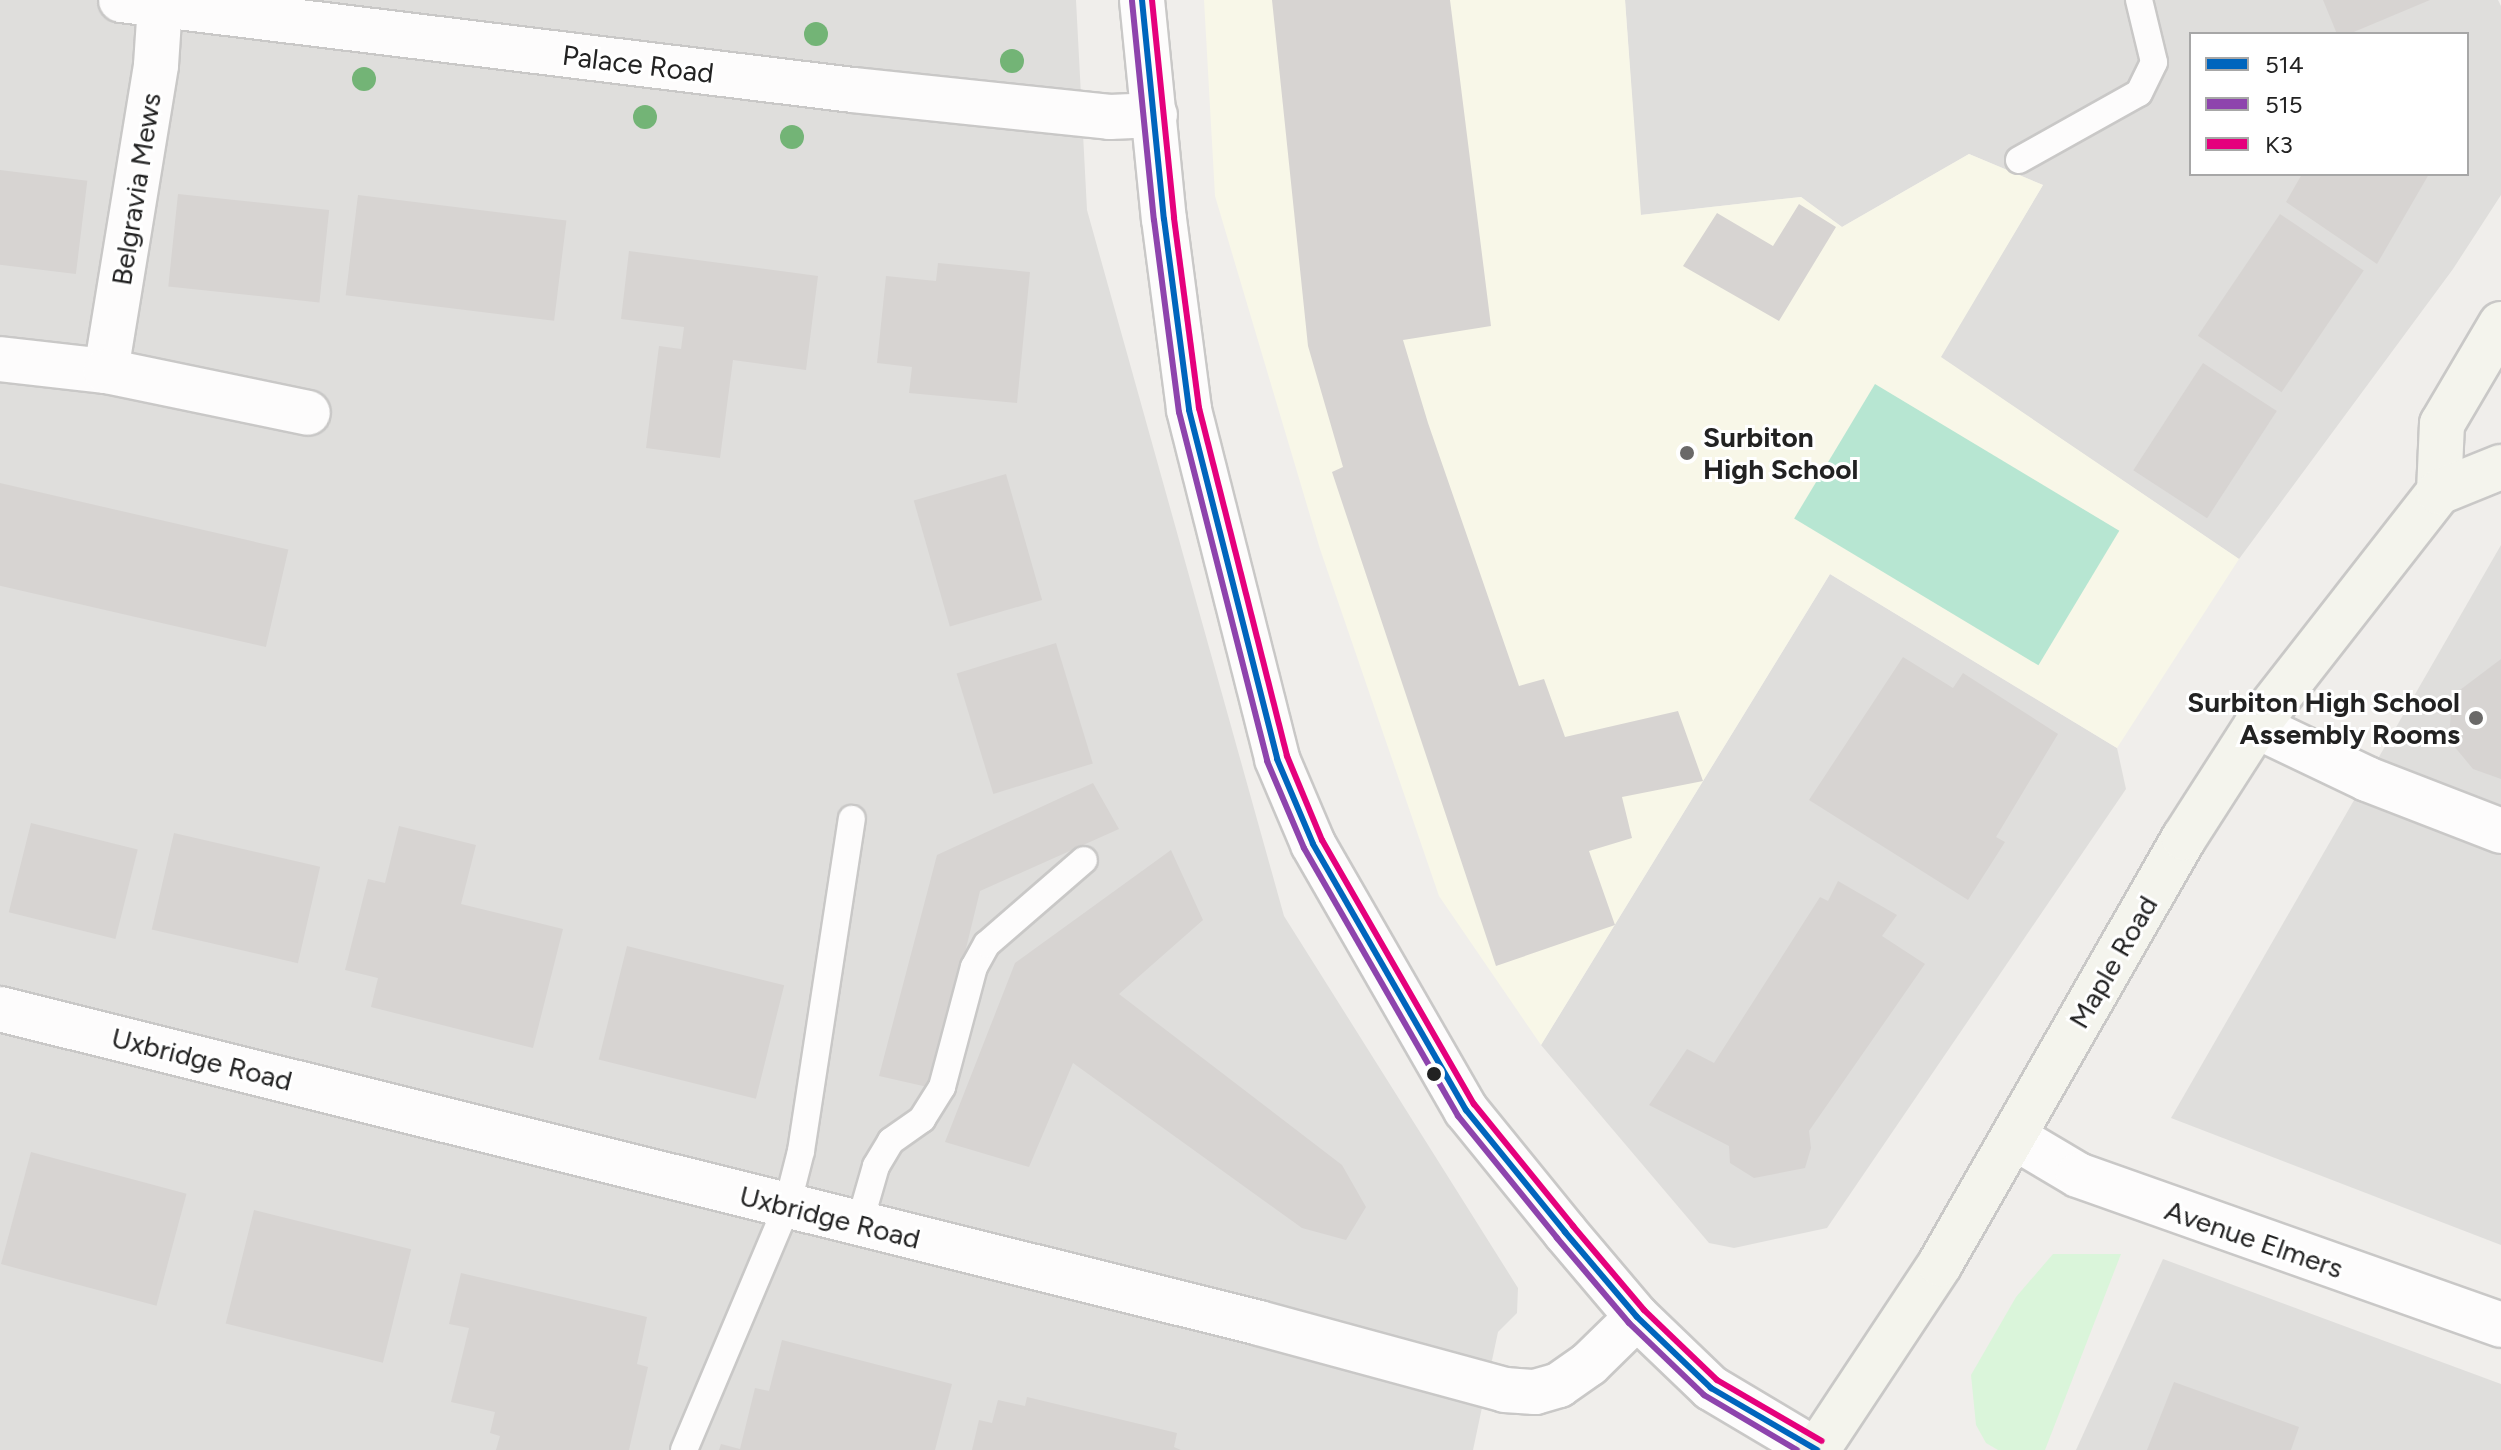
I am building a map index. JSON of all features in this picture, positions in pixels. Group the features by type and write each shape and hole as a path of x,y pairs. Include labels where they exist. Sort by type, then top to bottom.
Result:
{"main road":[{"path":"2501,324 2442,424 2439,492 2501,467"},
{"name":"Maple Road","path":"1816,1450 1888,1346 2014,1137 2177,851 2256,726 2439,492"}],"street":[{"path":"1142,0 1164,219 1189,410 1277,759 1313,844 1466,1110 1637,1317 1711,1388 1816,1450"},
{"name":"Palace Road","path":"141,3 905,96 1110,117 1155,115"},
{"name":"Belgravia Mews","path":"106,371 156,65 141,3"},
{"path":"0,359 106,371 308,413"},
{"path":"2256,726 2367,779 2501,831"},
{"name":"Uxbridge Road","path":"0,1009 1259,1323 1505,1390 1535,1392 1559,1385 1589,1364 1637,1317"},
{"name":"Avenue Elmers","path":"2014,1137 2078,1175 2501,1325"}],"lane":[{"path":"2019,160 2139,93 2154,62 2139,0"},
{"path":"684,1450 787,1206 801,1151 852,819"},
{"path":"859,1225 876,1166 891,1141 922,1119 942,1087 974,967 987,944 1084,860"}],"shaded area":[{"path":"0,0 1076,0 1087,210 1284,916 1518,1288 1517,1313 1498,1332 1473,1450 0,1450"},
{"name":"Surbiton High School","path":"1204,0 1625,0 1641,215 1801,197 1842,227 1969,154 2043,185 1941,357 2239,559 2117,748 1830,574 1541,1045 1439,896 1320,549 1215,196"},
{"path":"1625,0 2498,0 2501,6 2501,195 2453,269 2239,559 1940,357 2043,185 1969,154 1842,227 1801,197 1640,215"},
{"path":"2501,545 2501,1245 2171,1118"},
{"path":"1830,574 2117,748 2126,789 1827,1228 1734,1248 1709,1243 1541,1045"},
{"path":"2163,1259 2501,1384 2501,1450 2076,1450"}],"green space":[{"path":"1875,384 2119,531 2038,665 1794,519"},
{"path":"2053,1254 2121,1254 2045,1450 1998,1450 1986,1443 1976,1425 1971,1375 2016,1297"}],"building":[{"path":"1272,0 1450,0 1491,326 1403,340 1428,423 1519,686 1544,679 1565,737 1678,711 1703,781 1622,797 1632,838 1589,851 1615,925 1496,966 1332,472 1343,467 1308,346"},
{"path":"2323,0 2430,0 2354,32 2336,32"},
{"path":"0,170 87,181 76,274 0,265"},
{"path":"2301,176 2428,176 2377,264 2286,202"},
{"path":"178,194 329,210 319,302 168,286"},
{"path":"358,195 566,221 554,321 346,295"},
{"path":"1799,204 1836,227 1779,321 1683,266 1717,213 1773,246"},
{"path":"2280,214 2364,270 2282,392 2198,336"},
{"path":"629,251 818,276 806,370 733,360 720,458 646,448 659,346 681,349 684,327 621,319"},
{"path":"938,263 1030,272 1017,403 909,393 912,367 877,363 886,276 936,281"},
{"path":"2203,363 2277,411 2207,518 2133,470"},
{"path":"1006,474 1042,600 950,626 914,500"},
{"path":"0,483 288,550 266,647 0,586"},
{"path":"1056,643 1093,763 993,794 957,673"},
{"path":"1903,657 1953,688 1963,673 2058,734 1996,837 2005,842 1968,900 1809,800"},
{"name":"Surbiton High School Assembly Rooms","path":"2501,659 2501,779 2473,769 2449,740 2452,696"},
{"path":"1093,783 1119,829 980,891 932,1088 879,1076 937,855"},
{"path":"31,823 138,850 115,939 9,912"},
{"path":"399,826 476,845 461,904 563,929 533,1048 371,1007 378,978 345,970 368,879 385,883"},
{"path":"174,833 320,867 298,963 152,929"},
{"path":"1171,850 1203,920 1119,994 1342,1165 1366,1207 1346,1240 1302,1228 1073,1063 1029,1167 945,1142 1015,963"},
{"path":"1838,881 1897,915 1882,936 1925,964 1809,1131 1811,1148 1805,1168 1754,1178 1730,1163 1729,1146 1649,1105 1687,1049 1714,1063 1820,897 1828,901"},
{"path":"627,946 784,985 756,1099 599,1060"},
{"path":"31,1152 187,1194 156,1306 1,1264"},
{"path":"254,1210 411,1249 383,1363 226,1324"},
{"path":"461,1273 647,1317 637,1364 648,1367 629,1450 496,1450 500,1436 490,1433 495,1412 451,1402 469,1328 449,1324"},
{"path":"782,1340 952,1384 935,1450 719,1450 721,1444 740,1449 755,1388 769,1391"},
{"path":"2174,1382 2299,1427 2291,1450 2147,1450"},
{"path":"1027,1397 1177,1433 1174,1447 1181,1450 972,1450 979,1420 992,1423 998,1400 1025,1406"}],"transit line":[{"name":"514","path":"1142,0 1164,219 1189,410 1277,759 1313,844 1466,1110 1565,1232 1637,1317 1711,1388 1817,1450"},
{"name":"K3","path":"1152,0 1174,218 1199,408 1287,756 1322,840 1474,1104 1573,1226 1644,1310 1717,1380 1822,1441"},
{"name":"515","path":"1132,1 1154,220 1179,412 1267,761 1304,848 1458,1116 1557,1238 1629,1323 1704,1395 1797,1450"}],"place":[{"name":"Surbiton High School","path":"1687,453"},
{"name":"Surbiton High School Assembly Rooms","path":"2476,718"}]}
